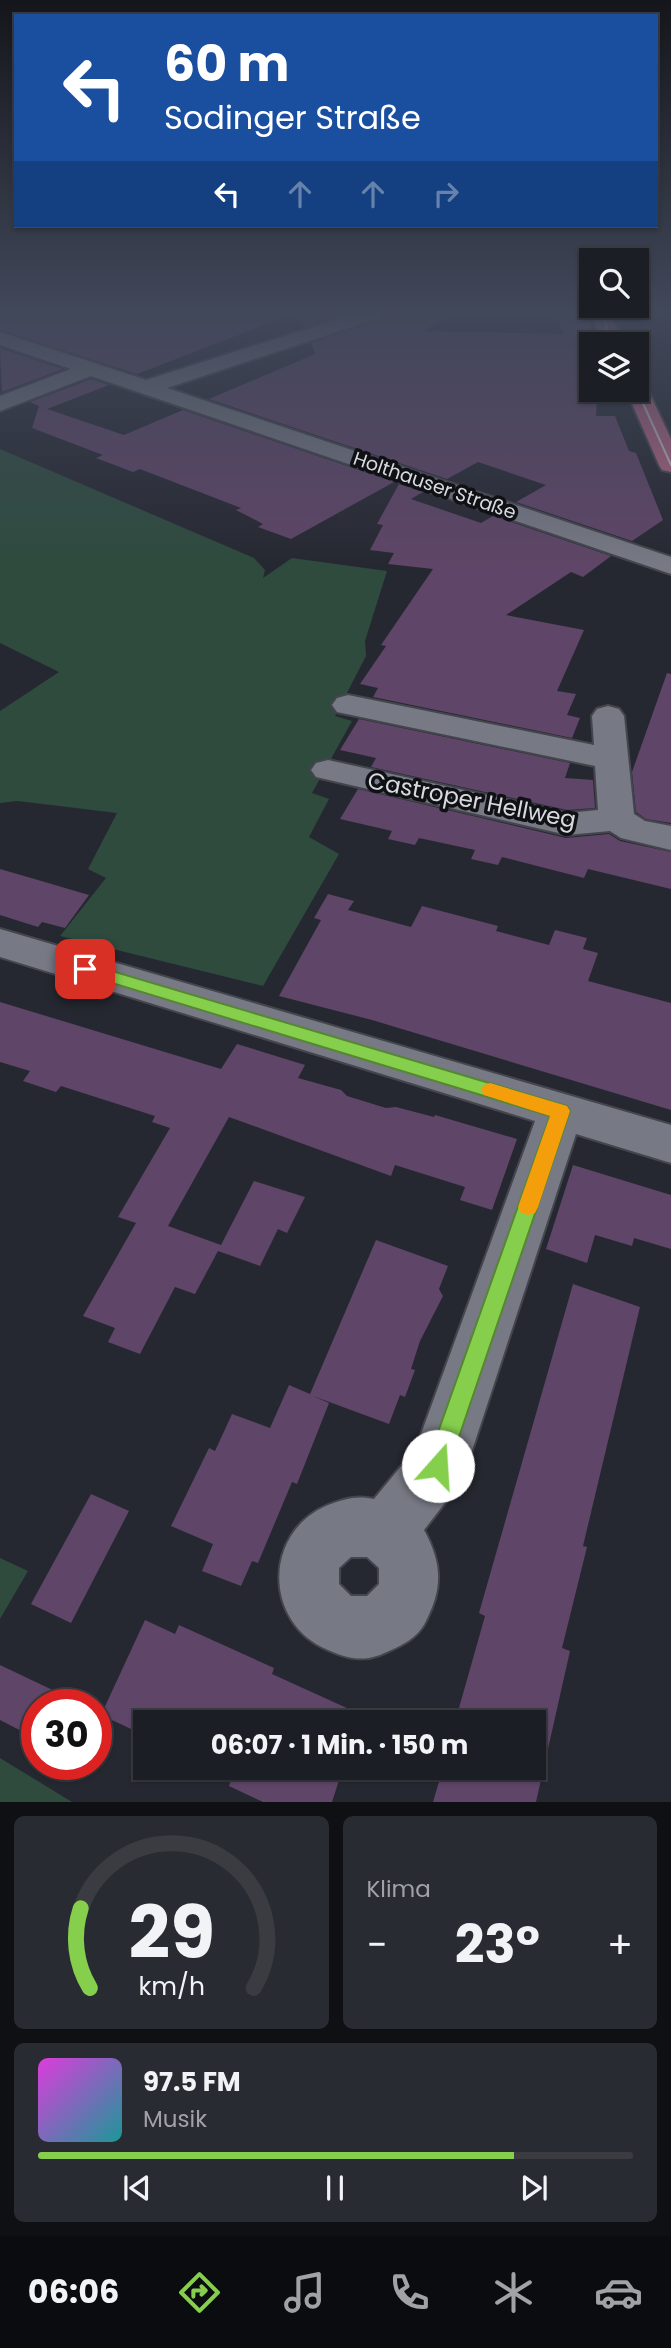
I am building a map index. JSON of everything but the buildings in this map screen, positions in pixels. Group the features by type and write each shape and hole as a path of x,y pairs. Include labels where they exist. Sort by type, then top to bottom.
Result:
{"main road":[{"path":"642,402 671,465"}],"street":[{"name":"Holthauser Straße","path":"175,398 257,430 671,566"},
{"path":"348,705 612,759"},
{"path":"608,716 617,819"},
{"name":"Castroper Hellweg","path":"328,770 567,824 617,819 634,830 671,838"},
{"path":"0,943 671,1144"},
{"path":"385,1533 438,1466 561,1111"}],"green space":[{"path":"0,449 254,558 265,570 263,578 292,558 387,571 365,641 366,656 335,716 352,721 312,793 329,799 309,837 339,854 263,986 60,936 106,878 88,869 117,813 18,801 0,803 0,711 59,672 0,643"},
{"path":"0,1558 28,1571 0,1619"},
{"path":"0,1758 21,1771 21,1780 36,1780 72,1802 0,1802"}],"tram line":[{"path":"642,402 671,465"}],"slow traffic":[{"path":"490,1090 561,1111 528,1207"}],"route":[{"path":"85,969 561,1111 438,1466"}]}
